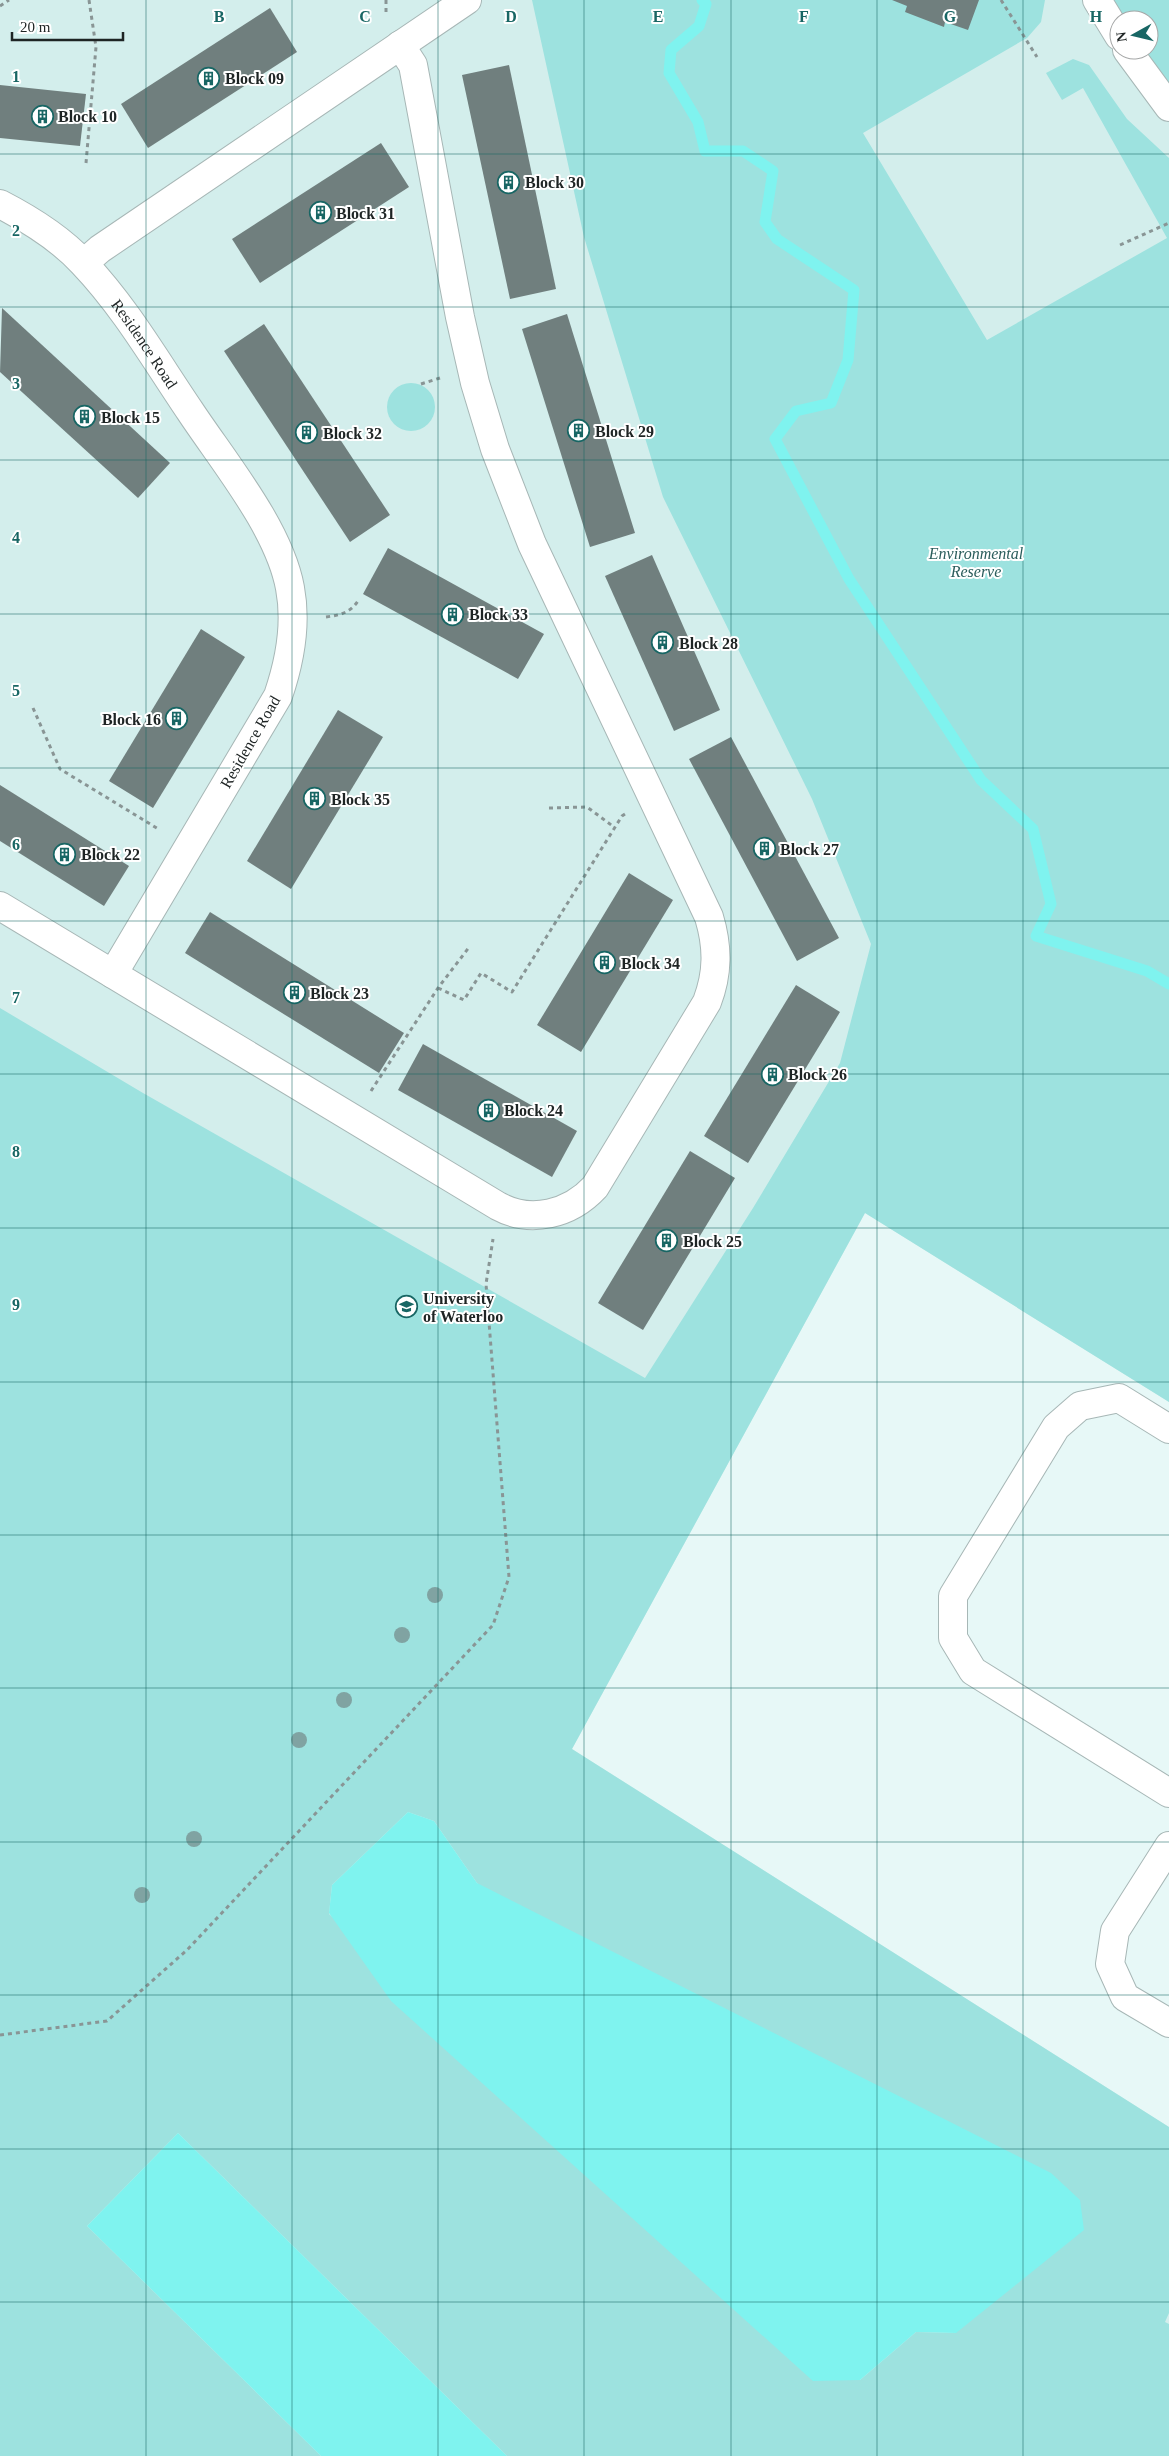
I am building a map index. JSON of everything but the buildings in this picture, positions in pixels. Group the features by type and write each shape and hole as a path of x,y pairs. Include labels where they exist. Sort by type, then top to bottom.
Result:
{"street":[{"path":"84,263 100,249 467,0"},
{"path":"1097,0 1109,20"},
{"path":"0,906 498,1206 522,1214 544,1215 565,1209 588,1194 601,1178 707,1002 715,973 716,954 713,932 706,910 532,544 495,449 474,376 460,317 413,65 400,45"},
{"path":"1134,60 1169,107"},
{"name":"Residence Road","path":"0,204 40,227 84,263 129,321 270,532 285,569 292,607 293,633 284,678 278,696 112,974"},
{"path":"1169,1429 1120,1398 1080,1406 1056,1427 953,1596 953,1638 973,1671 1169,1793"},
{"path":"1169,1846 1115,1931 1110,1964 1125,1997 1169,2023"}],"path":[{"path":"0,6 9,0"},
{"path":"86,163 96,47 88,0"},
{"path":"1001,0 1020,26 1038,57"},
{"path":"1120,245 1169,223"},
{"path":"318,618 340,615 352,610 358,601"},
{"path":"33,708 60,769 164,833"},
{"path":"438,988 464,1000 480,973 512,992 622,816 655,803"},
{"path":"549,808 587,807 614,827"},
{"path":"353,1118 438,988 470,946"},
{"path":"0,2035 106,2021 187,1950 493,1625 509,1577 486,1284 498,1206"}],"shaded area":[{"name":"University of Waterloo","path":"0,0 1169,0 1169,1402 865,1213 572,1749 1169,2127 1169,2456 0,2456"},
{"path":"408,1812 434,1821 477,1883 1051,2173 1080,2200 1084,2230 956,2333 916,2332 860,2380 813,2381 391,2001 329,1913 332,1885"},
{"path":"178,2133 507,2456 321,2456 87,2226"}],"green space":[{"name":"Environmental Reserve","path":"532,0 1045,0 1041,22 1027,38 863,133 987,340 1167,238 1083,88 1062,100 1046,73 1073,59 1089,65 1127,119 1169,158 1169,1402 865,1213 572,1749 1169,2127 1169,2313 1165,2322 1169,2324 1169,2456 507,2456 178,2133 87,2226 321,2456 0,2456 0,1008 143,1093 645,1378 753,1208 840,1063 871,944 812,799 663,497 584,237","holes":["408,1812 434,1821 477,1883 956,2333 916,2332 860,2380 329,1914 332,1885"]},
{"path":"1110,0 1169,0 1169,87 1148,60 1159,60 1159,10 1116,10"},
{"path":"406,383 416,383 425,387 431,393 434,398 434,416 425,427 416,431 406,431 397,427 391,421 387,412 387,402 391,393 397,387"}],"waterway":[{"path":"702,0 706,4 699,26 671,50 669,73 698,122 705,151 743,151 773,171 765,222 777,239 854,290 848,360 831,403 796,411 775,439 849,579 981,780 1033,829 1051,904 1036,936 1147,971 1169,984"}],"place":[{"name":"Block 09","path":"209,78"},
{"name":"Block 10","path":"42,116"},
{"name":"Block 30","path":"509,182"},
{"name":"Block 31","path":"320,213"},
{"name":"Block 15","path":"85,417"},
{"name":"Block 29","path":"579,431"},
{"name":"Block 32","path":"307,433"},
{"name":"Block 33","path":"453,614"},
{"name":"Block 28","path":"663,643"},
{"name":"Block 16","path":"177,719"},
{"name":"Block 35","path":"315,799"},
{"name":"Block 27","path":"764,849"},
{"name":"Block 22","path":"65,854"},
{"name":"Block 34","path":"605,963"},
{"name":"Block 23","path":"294,993"},
{"name":"Block 26","path":"772,1074"},
{"name":"Block 24","path":"488,1110"},
{"name":"Block 25","path":"667,1241"},
{"name":"University of Waterloo","path":"407,1307"}]}
